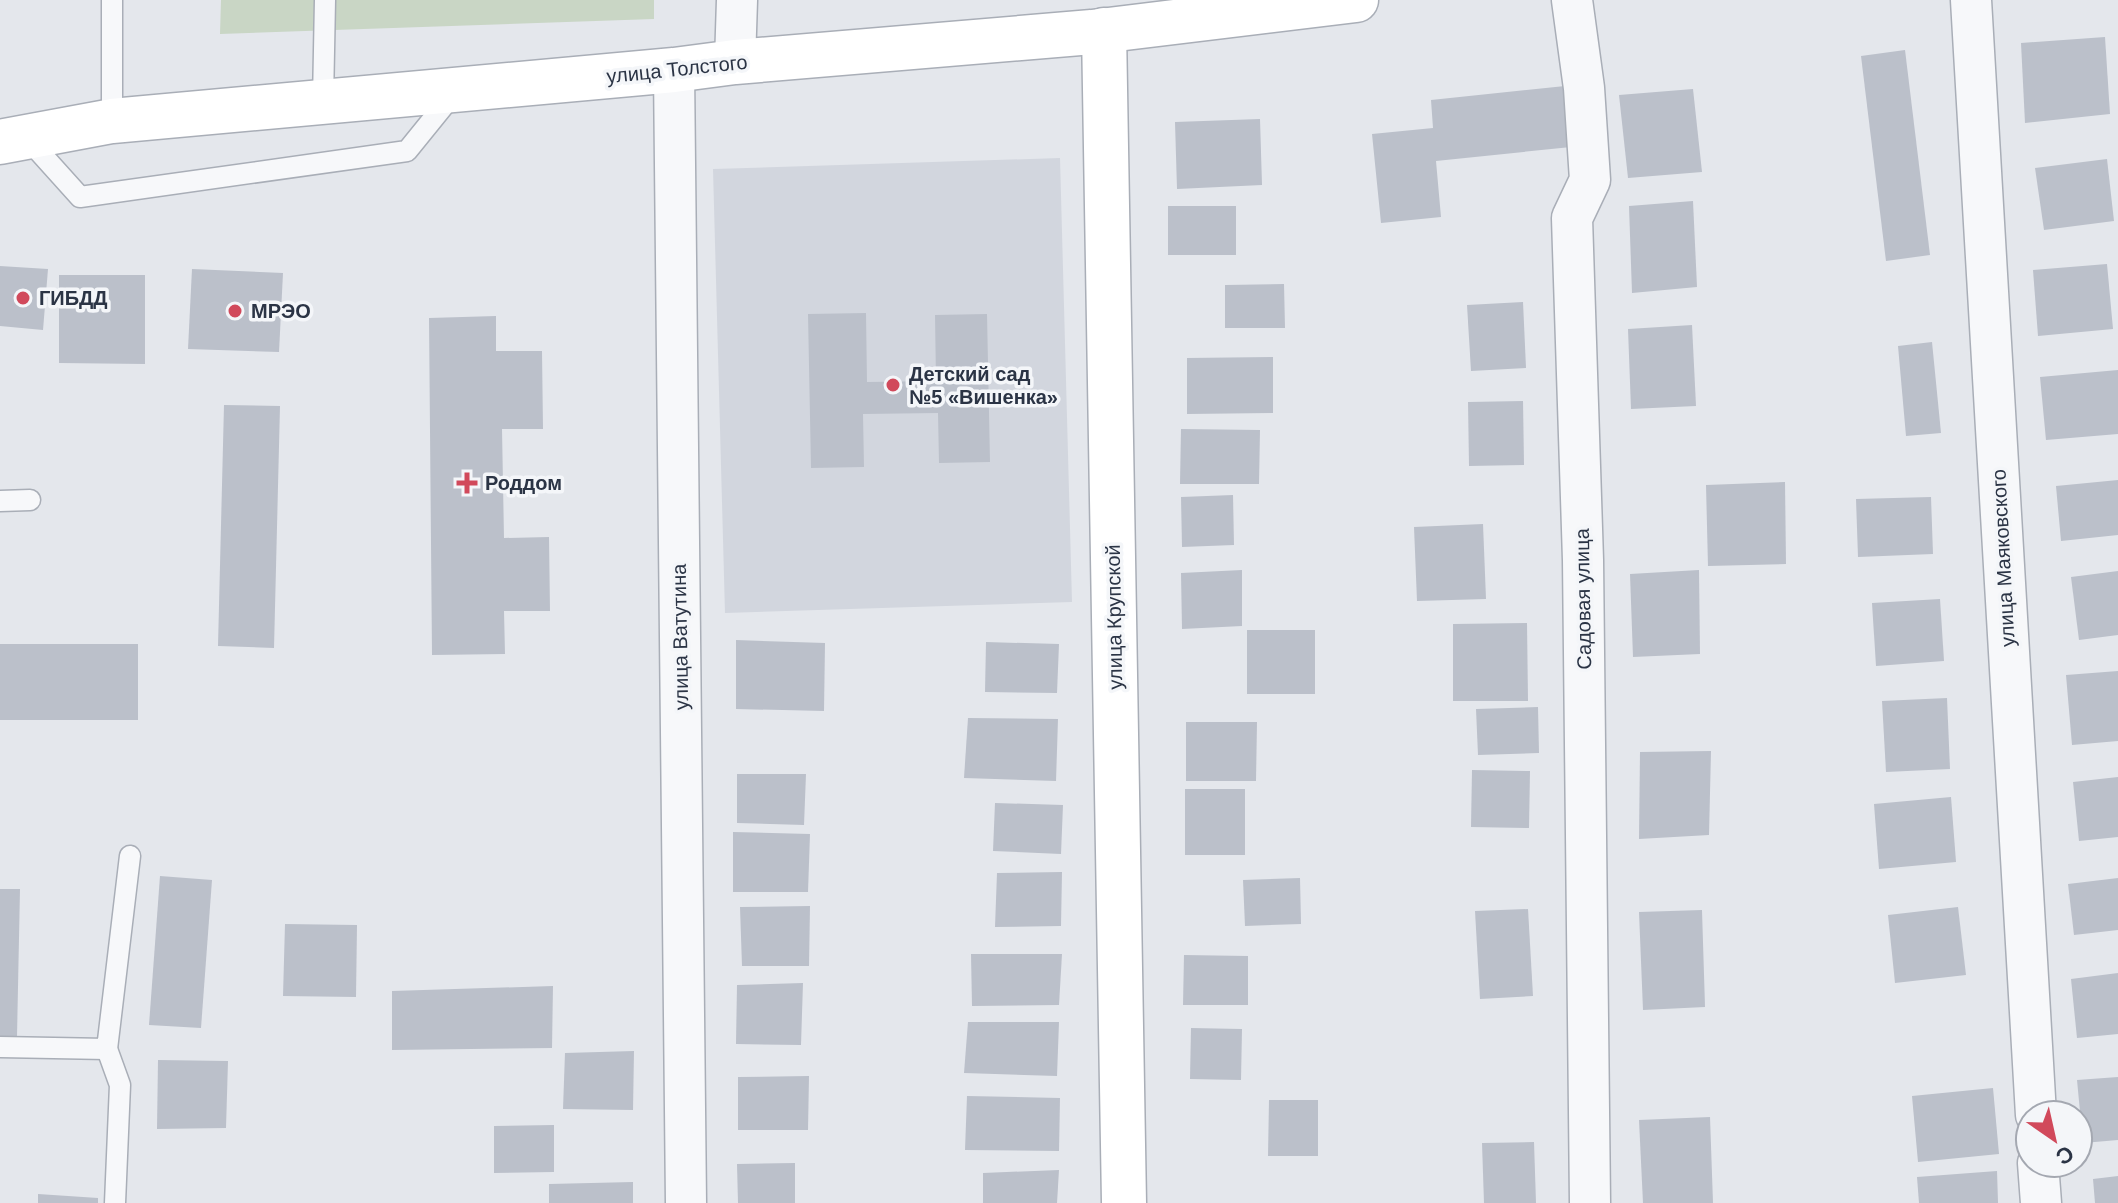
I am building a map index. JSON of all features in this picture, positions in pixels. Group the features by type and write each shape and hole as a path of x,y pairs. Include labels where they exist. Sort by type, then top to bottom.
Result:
{"main road":[{"name":"улица Толстого","path":"13,140 112,121 674,70 1097,21 1356,0"},
{"name":"улица Крупской","path":"1097,21 1124,1203"}],"street":[{"path":"735,62 737,0"},
{"name":"Садовая улица","path":"1572,0 1584,88 1590,180 1572,218 1583,560 1590,1203"},
{"name":"улица Маяковского","path":"1971,0 2035,1099"},
{"name":"улица Ватутина","path":"674,70 686,1203"},
{"path":"2039,1179 2041,1203"}],"lane":[{"path":"112,0 112,121"},
{"path":"323,101 325,0"},
{"path":"13,140 80,197 407,151 456,90"},
{"path":"0,501 30,500"},
{"path":"115,1203 120,1085 107,1049 130,856"},
{"path":"0,1047 107,1049"}],"shaded area":[{"name":"Детский сад №5 «Вишенка»","path":"1060,158 1072,602 725,613 713,169"}],"green space":[{"path":"221,0 654,0 654,19 220,34"}],"building":[{"path":"2105,37 2110,114 2025,123 2021,43"},
{"path":"1905,50 1930,255 1886,261 1861,56"},
{"path":"1565,86 1571,147 1436,161 1441,217 1381,223 1372,134 1433,128 1431,100"},
{"path":"1693,89 1702,172 1628,178 1619,95"},
{"path":"1260,119 1262,185 1177,189 1175,122"},
{"path":"2107,159 2114,221 2044,230 2035,168"},
{"path":"1693,201 1697,287 1632,293 1629,206"},
{"path":"1168,206 1236,206 1236,255 1168,255"},
{"path":"2107,264 2113,329 2038,336 2033,270"},
{"name":"ГИБДД","path":"0,266 48,269 43,330 0,326"},
{"name":"МРЭО","path":"192,269 283,273 279,352 188,349"},
{"path":"59,275 145,275 145,364 59,363"},
{"path":"1284,284 1285,328 1225,328 1225,285"},
{"path":"1523,302 1526,368 1471,371 1467,305"},
{"path":"866,313 867,382 936,381 935,315 987,314 990,462 939,463 938,413 863,414 864,467 811,468 808,314"},
{"name":"Роддом","path":"496,316 496,351 542,351 543,429 502,429 504,538 549,537 550,611 504,611 505,654 432,655 429,318"},
{"path":"1692,325 1696,406 1631,409 1628,329"},
{"path":"1932,342 1941,433 1906,436 1898,346"},
{"path":"1273,357 1273,413 1187,414 1187,358"},
{"path":"2118,370 2118,434 2046,440 2040,377"},
{"path":"1523,401 1524,465 1469,466 1468,402"},
{"path":"224,405 280,406 274,648 218,646"},
{"path":"1181,429 1260,430 1259,484 1180,484"},
{"path":"2118,480 2118,535 2061,541 2056,486"},
{"path":"1785,482 1786,564 1708,566 1706,485"},
{"path":"1233,495 1234,545 1182,547 1181,497"},
{"path":"1931,497 1933,554 1858,557 1856,499"},
{"path":"1483,524 1486,599 1417,601 1414,527"},
{"path":"1242,570 1242,626 1182,629 1181,573"},
{"path":"1699,570 1700,654 1633,657 1630,574"},
{"path":"2118,571 2118,635 2079,640 2071,577"},
{"path":"1940,599 1944,661 1876,666 1872,603"},
{"path":"1527,623 1528,701 1453,701 1453,624"},
{"path":"1247,630 1315,630 1315,694 1247,694"},
{"path":"736,640 825,643 824,711 736,709"},
{"path":"986,642 1059,644 1057,693 985,692"},
{"path":"0,644 138,644 138,720 0,720"},
{"path":"2118,671 2118,741 2072,745 2066,675"},
{"path":"1947,698 1950,769 1886,772 1882,701"},
{"path":"1538,707 1539,753 1478,755 1476,709"},
{"path":"968,718 1058,719 1056,781 964,778"},
{"path":"1186,722 1257,722 1256,781 1186,781"},
{"path":"1711,751 1709,835 1639,839 1640,752"},
{"path":"1472,770 1530,771 1529,828 1471,827"},
{"path":"737,774 806,774 804,825 737,823"},
{"path":"2118,777 2118,837 2079,841 2073,782"},
{"path":"1185,789 1245,789 1245,855 1185,855"},
{"path":"1951,797 1956,862 1879,869 1874,804"},
{"path":"995,803 1063,805 1061,854 993,851"},
{"path":"733,832 810,834 808,892 733,892"},
{"path":"1062,872 1061,926 995,927 997,873"},
{"path":"160,876 212,880 201,1028 149,1025"},
{"path":"1300,878 1301,924 1245,926 1243,880"},
{"path":"2118,878 2118,930 2074,935 2068,884"},
{"path":"0,889 20,889 17,1036 0,1036"},
{"path":"810,906 809,966 742,966 740,907"},
{"path":"1958,907 1966,975 1895,983 1888,915"},
{"path":"1528,909 1533,996 1480,999 1475,911"},
{"path":"1702,910 1705,1007 1643,1010 1639,912"},
{"path":"285,924 357,925 356,997 283,996"},
{"path":"971,954 1062,954 1059,1005 972,1006"},
{"path":"1184,955 1248,956 1248,1005 1183,1005"},
{"path":"2118,973 2118,1034 2077,1038 2071,979"},
{"path":"803,983 801,1045 736,1044 737,985"},
{"path":"553,986 552,1048 392,1050 392,991"},
{"path":"968,1022 1059,1022 1057,1076 964,1073"},
{"path":"1191,1028 1242,1029 1241,1080 1190,1079"},
{"path":"634,1051 633,1110 563,1109 565,1053"},
{"path":"158,1060 228,1061 226,1128 157,1129"},
{"path":"809,1076 808,1130 738,1130 738,1077"},
{"path":"2118,1077 2118,1140 2094,1142 2094,1099 2079,1099 2077,1080"},
{"path":"1993,1088 1999,1154 1918,1162 1912,1096"},
{"path":"967,1096 1060,1098 1059,1151 965,1150"},
{"path":"1269,1100 1318,1100 1318,1156 1268,1156"},
{"path":"1710,1117 1713,1203 1643,1203 1639,1120"},
{"path":"554,1125 554,1172 494,1173 494,1126"},
{"path":"1534,1142 1536,1203 1484,1203 1482,1143"},
{"path":"795,1163 795,1203 738,1203 737,1164"},
{"path":"1059,1170 1057,1203 983,1203 983,1173"},
{"path":"1997,1171 1998,1203 1919,1203 1917,1177"},
{"path":"2118,1176 2118,1203 2095,1203 2094,1179"},
{"path":"633,1182 633,1203 549,1203 549,1184"},
{"path":"38,1194 98,1198 98,1203 38,1203"}],"place":[{"name":"ГИБДД","path":"23,298"},
{"name":"МРЭО","path":"235,311"},
{"name":"Детский сад №5 «Вишенка»","path":"893,385"},
{"name":"Роддом","path":"467,483"}]}
